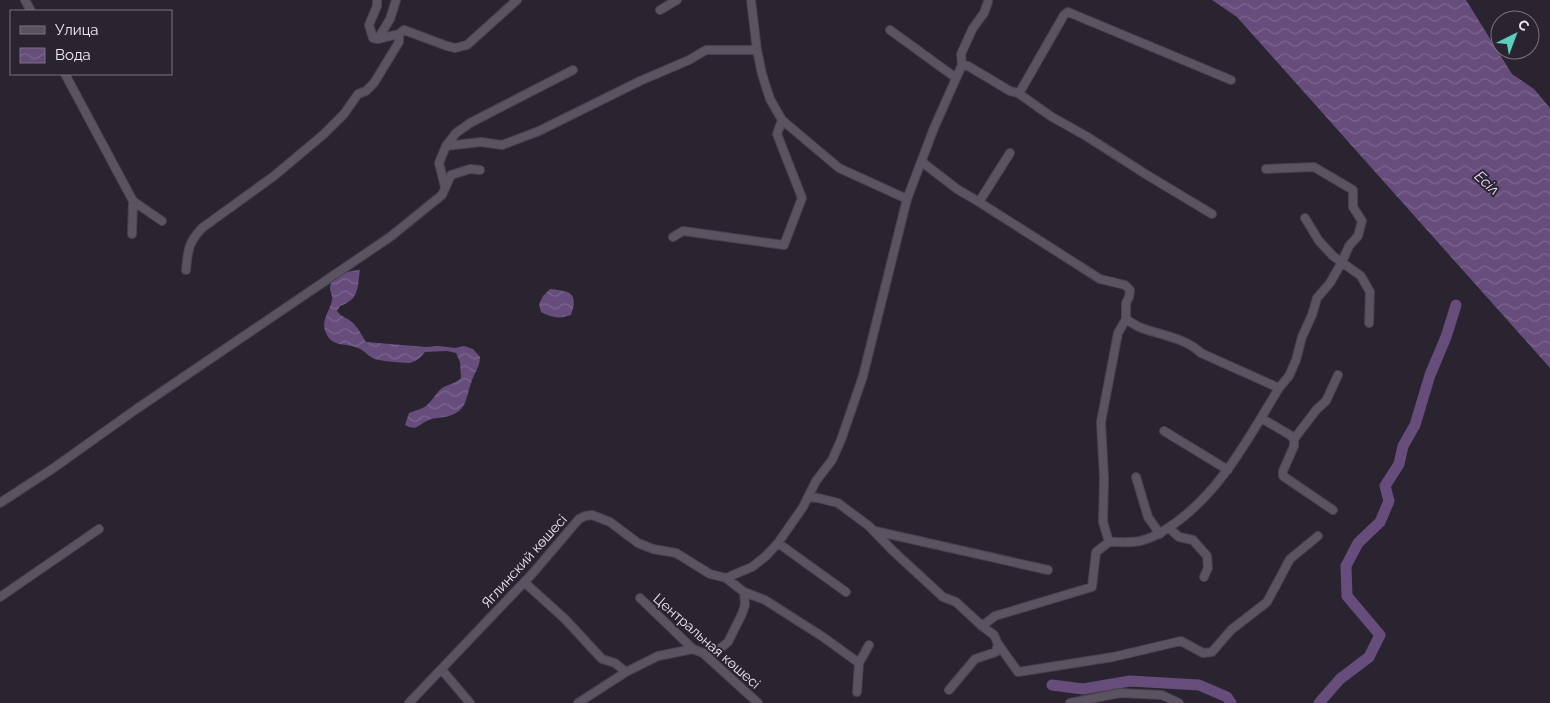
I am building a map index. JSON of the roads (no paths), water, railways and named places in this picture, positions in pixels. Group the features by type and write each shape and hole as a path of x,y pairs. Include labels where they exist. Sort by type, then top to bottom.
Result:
{"street":[{"path":"377,0 377,6 369,25 373,38 378,39 399,34 404,30 455,48 467,45 517,0"},
{"path":"378,39 390,19 396,0"},
{"path":"660,10 677,0"},
{"path":"751,0 756,50 762,74 770,99 782,120 839,168 907,199"},
{"path":"726,578 752,567 778,543 803,507 816,481 832,460 841,440 862,376 907,199 934,128 962,65 961,54 973,28 984,13 988,2"},
{"path":"1018,93 1064,15 1068,12 1231,80"},
{"path":"890,30 956,78"},
{"path":"186,270 188,249 192,238 202,228 274,176 324,134 344,114 358,94 366,91 374,83 399,42 399,34"},
{"path":"446,146 481,142 502,145 539,131 640,81 689,60 706,50 756,50"},
{"path":"962,65 968,66 1010,91 1018,93 1052,117 1212,214"},
{"path":"445,188 439,163 446,146 456,133 470,123 573,70"},
{"path":"66,75 133,202 162,221"},
{"path":"673,237 682,231 784,245 802,198 777,134 782,120"},
{"path":"979,202 1010,153"},
{"path":"922,162 957,189 1100,279 1124,285 1130,290 1126,303 1126,319 1118,332 1101,422 1104,478 1103,522 1109,542"},
{"path":"982,626 995,616 1092,587 1096,552 1109,542 1141,541 1160,534 1186,517 1228,470 1279,388 1289,376 1317,298 1330,283 1349,246 1358,236 1362,221 1353,207 1353,190 1314,167 1266,169"},
{"path":"0,502 55,467 135,410 390,237 442,195 451,175 470,169 480,170"},
{"path":"132,234 133,202"},
{"path":"1305,218 1319,241 1333,256 1361,276 1370,292 1369,323"},
{"path":"1126,319 1139,327 1164,334 1195,347 1201,353 1279,388"},
{"path":"1333,510 1284,476 1283,471 1294,446 1294,439 1317,408 1326,402 1338,375"},
{"path":"1261,418 1294,439"},
{"path":"1164,431 1228,470"},
{"path":"1136,477 1148,517 1160,534"},
{"path":"808,497 838,503 875,532 908,566 944,597 956,602 994,635 998,644 1018,672 1113,657 1181,641 1204,653 1212,652 1231,630 1267,602 1290,559 1318,536"},
{"name":"Яглинский көшесі","path":"409,703 524,582 579,519 592,515 610,522 638,543 676,553 710,574 726,578 744,592 765,600 823,637 859,664"},
{"path":"1169,528 1179,537 1193,540 1207,556 1208,568 1204,577"},
{"path":"0,596 99,529"},
{"path":"875,532 1048,570"},
{"path":"778,543 846,592"},
{"path":"524,582 565,619 602,658 615,663 626,672"},
{"path":"703,653 717,651 728,642 745,605 744,592"},
{"name":"Центральная көшесі","path":"640,598 693,649 703,653 758,703"},
{"path":"949,690 975,659 996,652 998,644"},
{"path":"857,692 859,664 869,645"},
{"path":"578,703 626,672 658,656 693,649"},
{"path":"442,670 470,703"},
{"path":"1070,703 1120,693 1162,695 1178,703"}],"water":[{"name":"Есіл","path":"1212,0 1466,0 1490,39 1490,60 1503,60 1512,74 1534,89 1550,108 1550,368 1237,17"},
{"path":"360,270 358,287 354,296 351,300 340,306 337,311 354,324 366,342 426,347 455,348 464,346 473,349 480,357 464,405 458,412 445,417 431,419 415,428 405,425 409,413 426,406 444,387 461,378 460,362 456,353 447,351 425,352 412,362 386,361 375,359 358,348 335,343 326,333 324,324 332,300 331,283 341,274"},
{"path":"550,289 571,294 574,302 571,315 556,317 541,312 539,304 543,296"}],"waterway":[{"path":"1319,703 1340,679 1369,657 1380,635 1347,596 1346,566 1358,543 1380,522 1389,501 1385,486 1399,464 1403,446 1415,425 1430,375 1446,337 1456,305"},
{"path":"1052,685 1083,689 1130,681 1199,685 1227,697 1231,703"}]}
